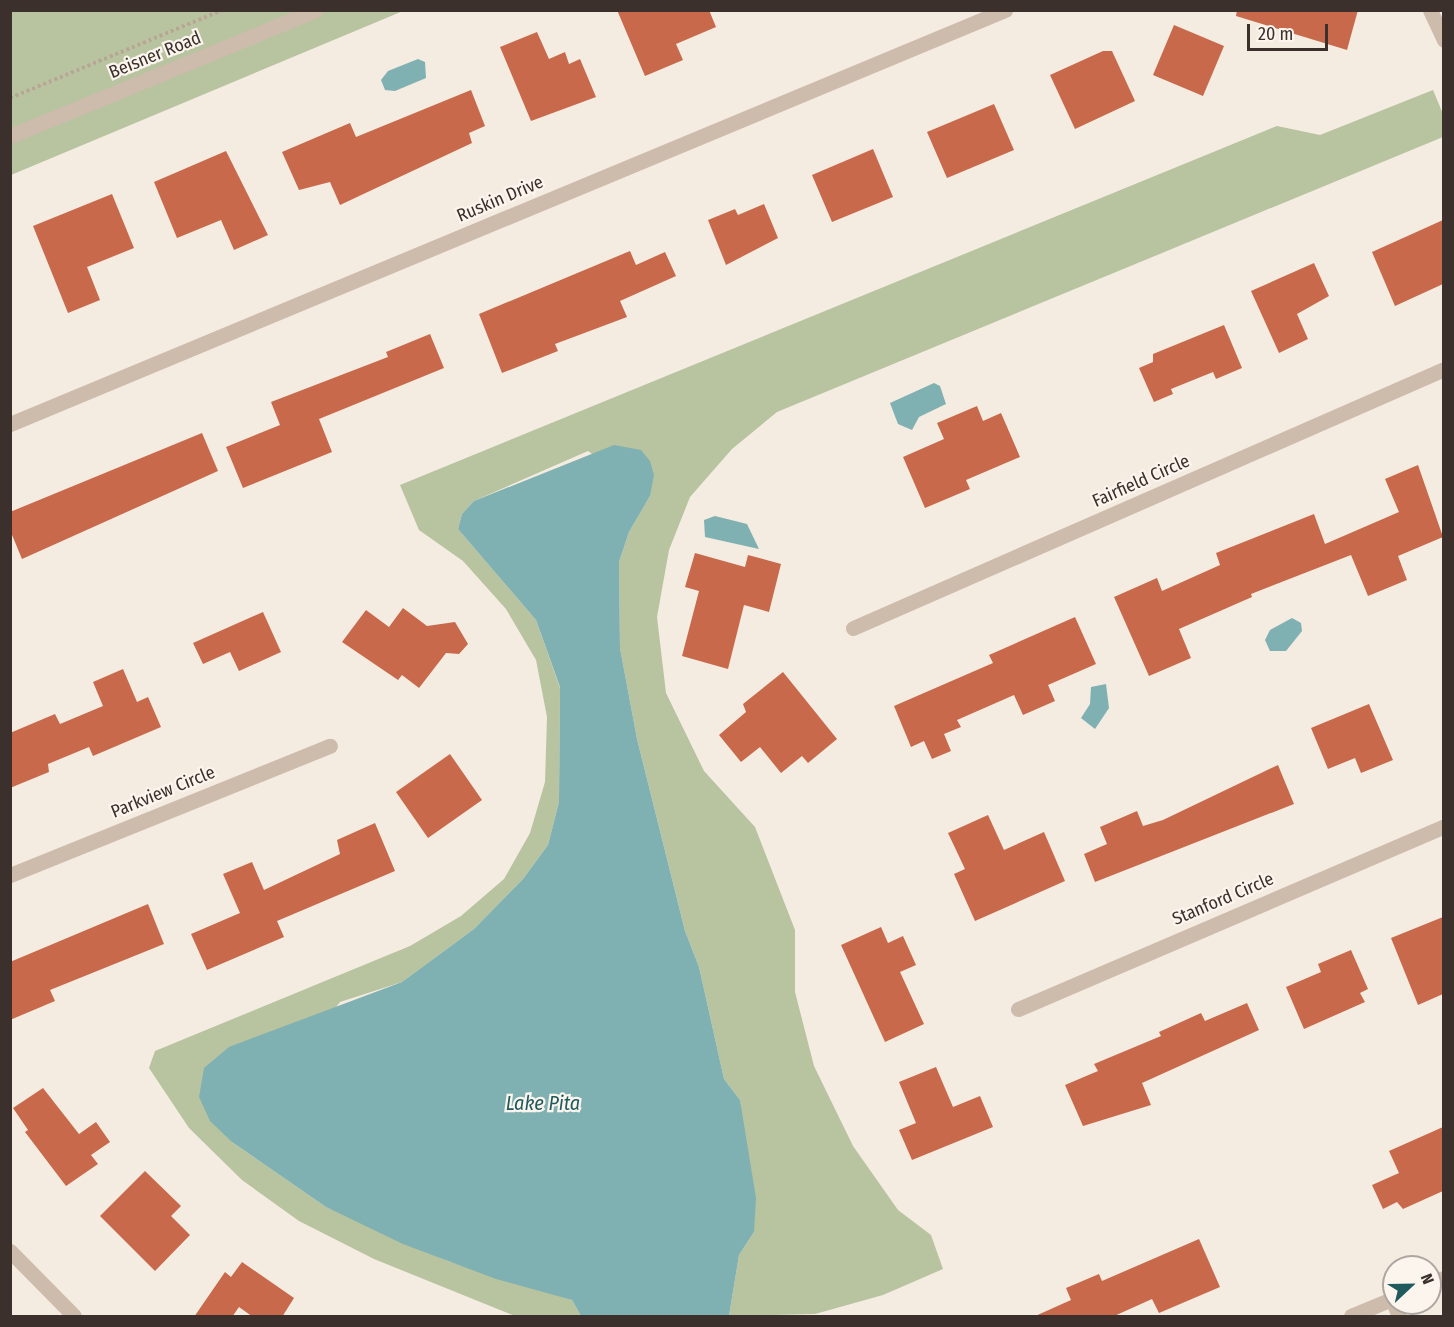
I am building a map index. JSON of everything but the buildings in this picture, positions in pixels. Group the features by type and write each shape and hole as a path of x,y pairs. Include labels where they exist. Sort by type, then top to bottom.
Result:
{"street":[{"name":"Beisner Road","path":"10,136 315,10"},
{"name":"Ruskin Drive","path":"10,424 1005,10"},
{"path":"1430,10 1443,40"},
{"name":"Fairfield Circle","path":"853,628 1443,369"},
{"name":"Parkview Circle","path":"10,875 330,746"},
{"name":"Stanford Circle","path":"1018,1009 1443,826"},
{"path":"10,1251 74,1317"},
{"path":"1351,1317 1382,1304"}],"path":[{"path":"10,98 222,10"}],"green space":[{"path":"11,10 403,11 11,175"},
{"path":"1433,90 1443,114 1443,137 777,412 732,449 690,497 669,550 657,617 666,693 704,771 755,827 795,930 795,992 814,1066 853,1146 898,1210 931,1235 943,1269 883,1295 815,1314 729,1316 739,1255 754,1232 740,1100 724,1079 699,967 685,931 637,739 620,648 619,562 629,532 650,496 588,451 474,501 462,514 458,529 536,620 560,688 559,802 548,845 523,879 474,929 402,982 340,1002 232,1142 326,1207 448,1261 572,1300 581,1316 515,1316 374,1259 299,1221 242,1180 189,1128 149,1068 155,1051 410,946 461,916 504,879 530,833 545,782 547,717 536,660 506,609 463,561 419,530 400,485 1277,126 1320,135"}],"water":[{"path":"418,59 425,62 426,78 395,91 385,90 381,80 388,71"},
{"path":"934,383 940,386 946,404 919,417 912,430 898,424 890,403"},
{"name":"Lake Pita","path":"614,445 641,450 650,461 654,475 650,496 629,532 619,562 620,648 637,739 685,931 699,967 724,1079 740,1100 756,1198 754,1232 739,1255 729,1316 581,1316 572,1300 496,1279 403,1244 326,1207 232,1142 210,1121 199,1097 204,1068 229,1047 402,982 474,929 523,879 548,845 559,802 560,687 536,620 458,529 462,514 474,501"},
{"path":"715,516 747,524 759,549 705,537 704,520"},
{"path":"1292,618 1301,623 1302,631 1286,651 1270,651 1265,640 1270,630"},
{"path":"1106,684 1109,708 1095,729 1081,718 1090,704 1091,687"}]}
